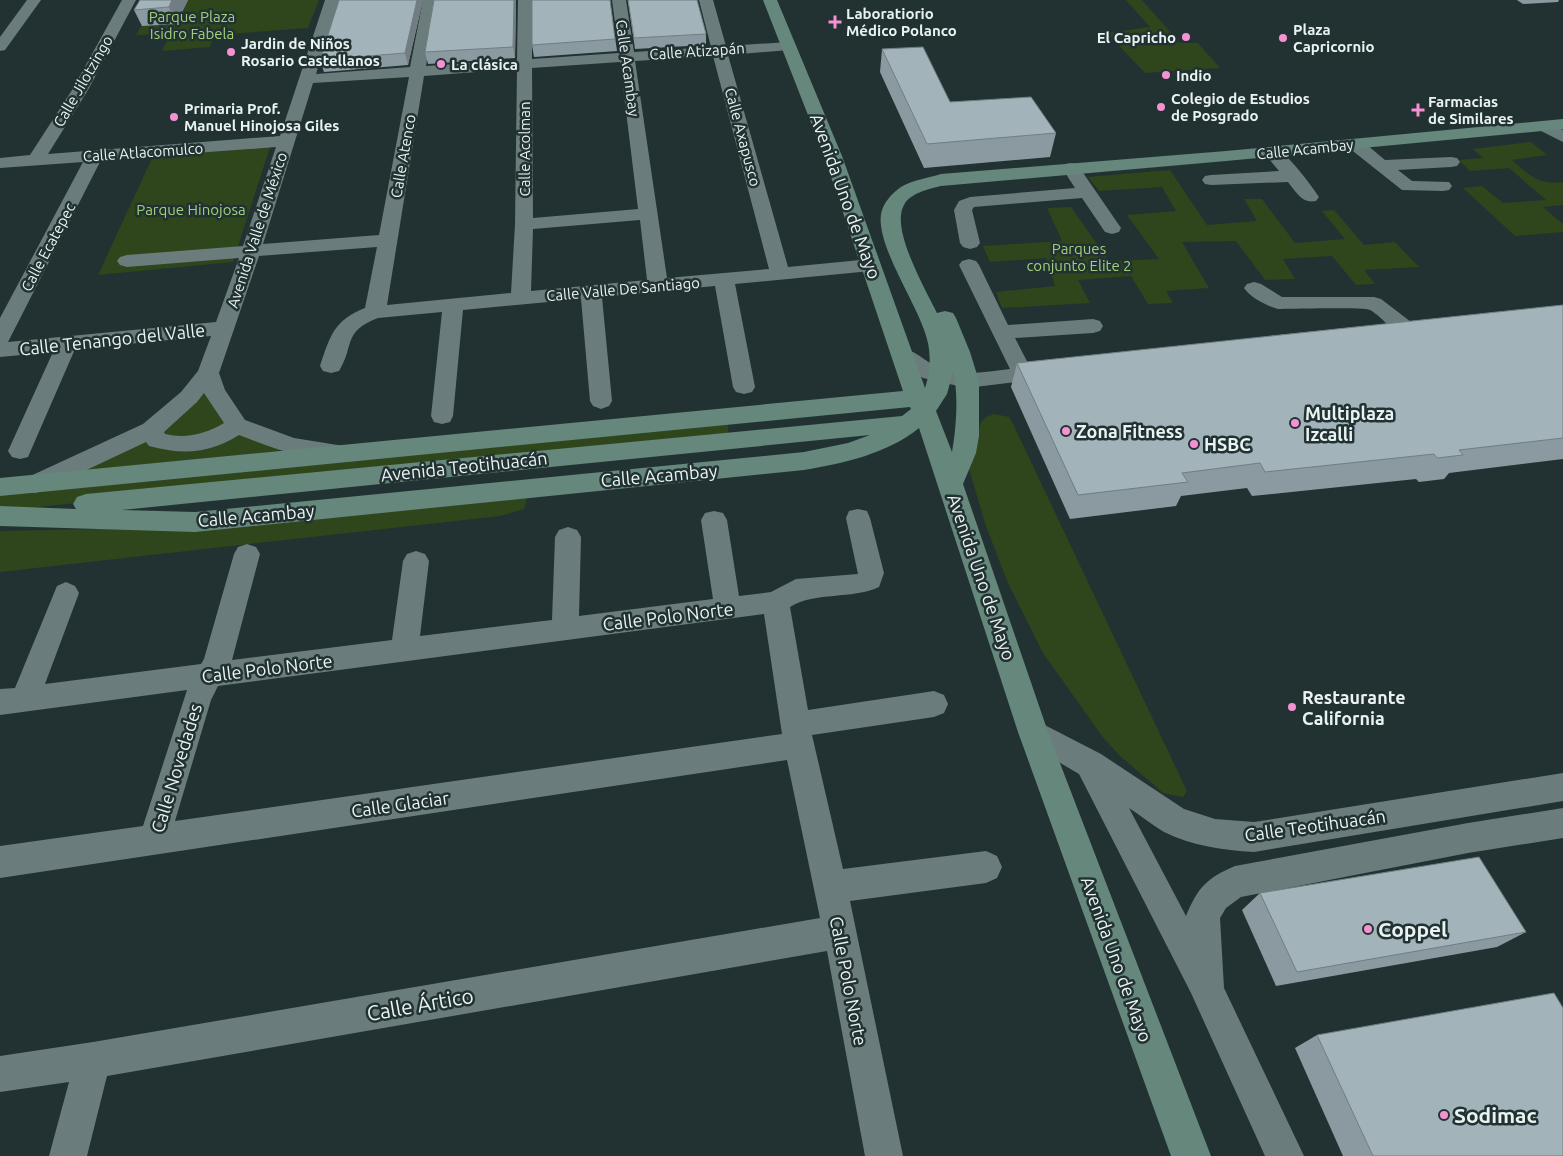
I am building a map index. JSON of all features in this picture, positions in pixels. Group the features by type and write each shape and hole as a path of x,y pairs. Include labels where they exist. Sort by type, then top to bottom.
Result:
{"main road":[{"name":"Avenida Uno de Mayo","path":"770,0 828,144 917,398 929,421 1033,732 1191,1156"},
{"name":"Calle Acambay","path":"0,514 195,522 824,459 861,449 894,434 909,424 931,402 940,378 941,366 937,338 897,246 890,224 892,210 898,197 911,189 941,180 1272,152 1554,125"},
{"path":"828,144 845,164 897,246"},
{"name":"Calle Acambay","path":"950,484 964,453 967,436 967,381 954,339 906,230 904,223 907,210 916,200 935,191 1026,180 1038,177 1046,170"},
{"name":"Avenida Teotihuacán","path":"0,514 733,428 917,398"},
{"name":"Avenida Teotihuacán","path":"0,487 354,454 733,428 929,421"}],"street":[{"path":"0,47 34,0"},
{"name":"Calle Jilotzingo","path":"36,160 80,90 129,0"},
{"name":"Avenida Valle de México","path":"34,484 151,430 189,397 208,373 251,252 332,0"},
{"name":"Calle Atenco","path":"375,312 430,0"},
{"name":"Calle Acolman","path":"521,298 524,224 525,0"},
{"name":"Calle Acambay","path":"619,0 658,285"},
{"name":"Calle Axapusco","path":"706,0 780,274"},
{"name":"Calle Atizapán","path":"306,79 789,46"},
{"path":"1554,125 1563,137"},
{"name":"Calle Atlacomulco","path":"0,163 286,141"},
{"path":"1355,144 1408,186 1443,186"},
{"path":"1272,152 1310,197"},
{"name":"Calle Ecatepec","path":"0,338 95,156"},
{"path":"1381,165 1450,162"},
{"path":"1071,168 1112,228"},
{"path":"1211,180 1293,176"},
{"path":"970,243 963,210 965,205 970,202 1087,192"},
{"path":"524,224 649,214"},
{"path":"127,261 389,240"},
{"path":"969,265 1024,375"},
{"name":"Calle Valle De Santiago","path":"331,366 343,330 355,319 375,312 871,266"},
{"path":"724,279 744,387"},
{"path":"1254,288 1278,303 1374,303 1418,329 1378,333"},
{"path":"591,292 601,401"},
{"path":"442,416 453,305"},
{"path":"1001,332 1093,326"},
{"name":"Calle Tenango del Valle","path":"0,350 224,328"},
{"path":"20,451 67,344"},
{"path":"903,356 932,373 967,381 1064,370"},
{"path":"208,373 214,391 237,426 291,446 354,454"},
{"path":"151,430 157,440 172,445 188,445 221,436 237,426"},
{"path":"776,602 796,590 861,584 870,580 871,573 858,518"},
{"path":"714,520 728,608"},
{"path":"565,628 568,537"},
{"name":"Calle Novedades","path":"154,840 197,700 209,675 217,664 247,554"},
{"path":"404,650 416,561"},
{"path":"12,700 66,593"},
{"name":"Calle Polo Norte","path":"12,700 776,602 798,734 884,1156"},
{"name":"Calle Glaciar","path":"0,862 154,840 798,734 934,704"},
{"name":"Calle Teotihuacán","path":"1033,732 1090,764 1175,821 1215,834 1254,837 1563,787"},
{"path":"1090,764 1207,990 1285,1156"},
{"path":"1207,990 1203,916 1214,896 1235,882 1468,838 1563,823"},
{"path":"830,887 986,867"},
{"name":"Calle Ártico","path":"0,1074 93,1060 839,932"},
{"path":"68,1156 93,1060"}],"green space":[{"name":"Parque Plaza Isidro Fabela","path":"156,0 319,0 308,28 215,35 210,47 162,51 170,34 136,35"},
{"path":"1126,0 1142,0 1180,43 1198,43 1220,68 1145,73 1107,33 1150,27"},
{"path":"1531,142 1547,155 1512,160 1524,171 1541,181 1563,182 1563,205 1543,207 1563,224 1563,232 1515,236 1463,188 1482,186 1503,203 1546,200 1509,168 1470,171 1459,160 1483,158 1473,149"},
{"name":"Parque Hinojosa","path":"270,147 233,262 98,275 153,156"},
{"name":"Parques conjunto Elite 2","path":"1170,170 1207,225 1257,221 1244,199 1262,199 1295,243 1345,239 1322,211 1334,210 1364,245 1395,242 1419,267 1364,270 1375,284 1356,285 1332,256 1283,259 1295,279 1265,280 1236,241 1182,242 1209,288 1166,291 1173,303 1148,304 1131,276 1078,280 1090,303 1002,308 996,292 1055,286 1046,258 990,262 983,246 1062,241 1047,208 1071,207 1109,261 1159,259 1127,215 1176,211 1162,187 1099,191 1088,177"},
{"path":"201,393 207,394 226,425 217,432 170,439 162,432"},
{"path":"994,414 1009,417 1013,424 1187,791 1183,797 1163,793 1119,755 1102,736 1043,653 1007,581 986,526 969,469 981,422 986,417"},
{"path":"728,424 728,435 0,511 0,490"},
{"path":"233,432 281,448 278,451 68,472 149,433 155,442"},
{"path":"528,494 524,509 500,516 0,572 0,531 148,528"}],"building":[{"path":"140,0 172,0 169,7 134,10"},
{"path":"339,0 417,0 405,53 320,60"},
{"path":"434,0 514,0 513,47 425,52"},
{"path":"532,0 610,0 615,39 532,45"},
{"path":"628,0 697,0 706,34 634,38"},
{"path":"923,47 950,102 1031,97 1056,133 927,144 882,49"},
{"name":"Multiplaza Izcalli","path":"1563,305 1563,438 1459,450 1463,455 1437,458 1434,454 1265,472 1260,463 1182,473 1188,482 1078,495 1017,363"},
{"name":"Coppel","path":"1479,857 1526,932 1297,972 1260,893"},
{"name":"Sodimac","path":"1554,993 1563,1008 1563,1156 1373,1156 1317,1035"}],"place":[{"name":"Laboratiorio Médico Polanco","path":"835,22"},
{"name":"El Capricho","path":"1186,37"},
{"name":"Plaza Capricornio","path":"1283,38"},
{"name":"Jardin de Niños Rosario Castellanos","path":"231,52"},
{"name":"La clásica","path":"441,64"},
{"name":"Indio","path":"1166,75"},
{"name":"Colegio de Estudios de Posgrado","path":"1161,107"},
{"name":"Farmacias de Similares","path":"1418,110"},
{"name":"Primaria Prof. Manuel Hinojosa Giles","path":"174,117"},
{"name":"Multiplaza Izcalli","path":"1295,423"},
{"name":"Zona Fitness","path":"1066,431"},
{"name":"HSBC","path":"1194,444"},
{"name":"Restaurante California","path":"1292,707"},
{"name":"Coppel","path":"1368,929"},
{"name":"Sodimac","path":"1444,1115"}]}
